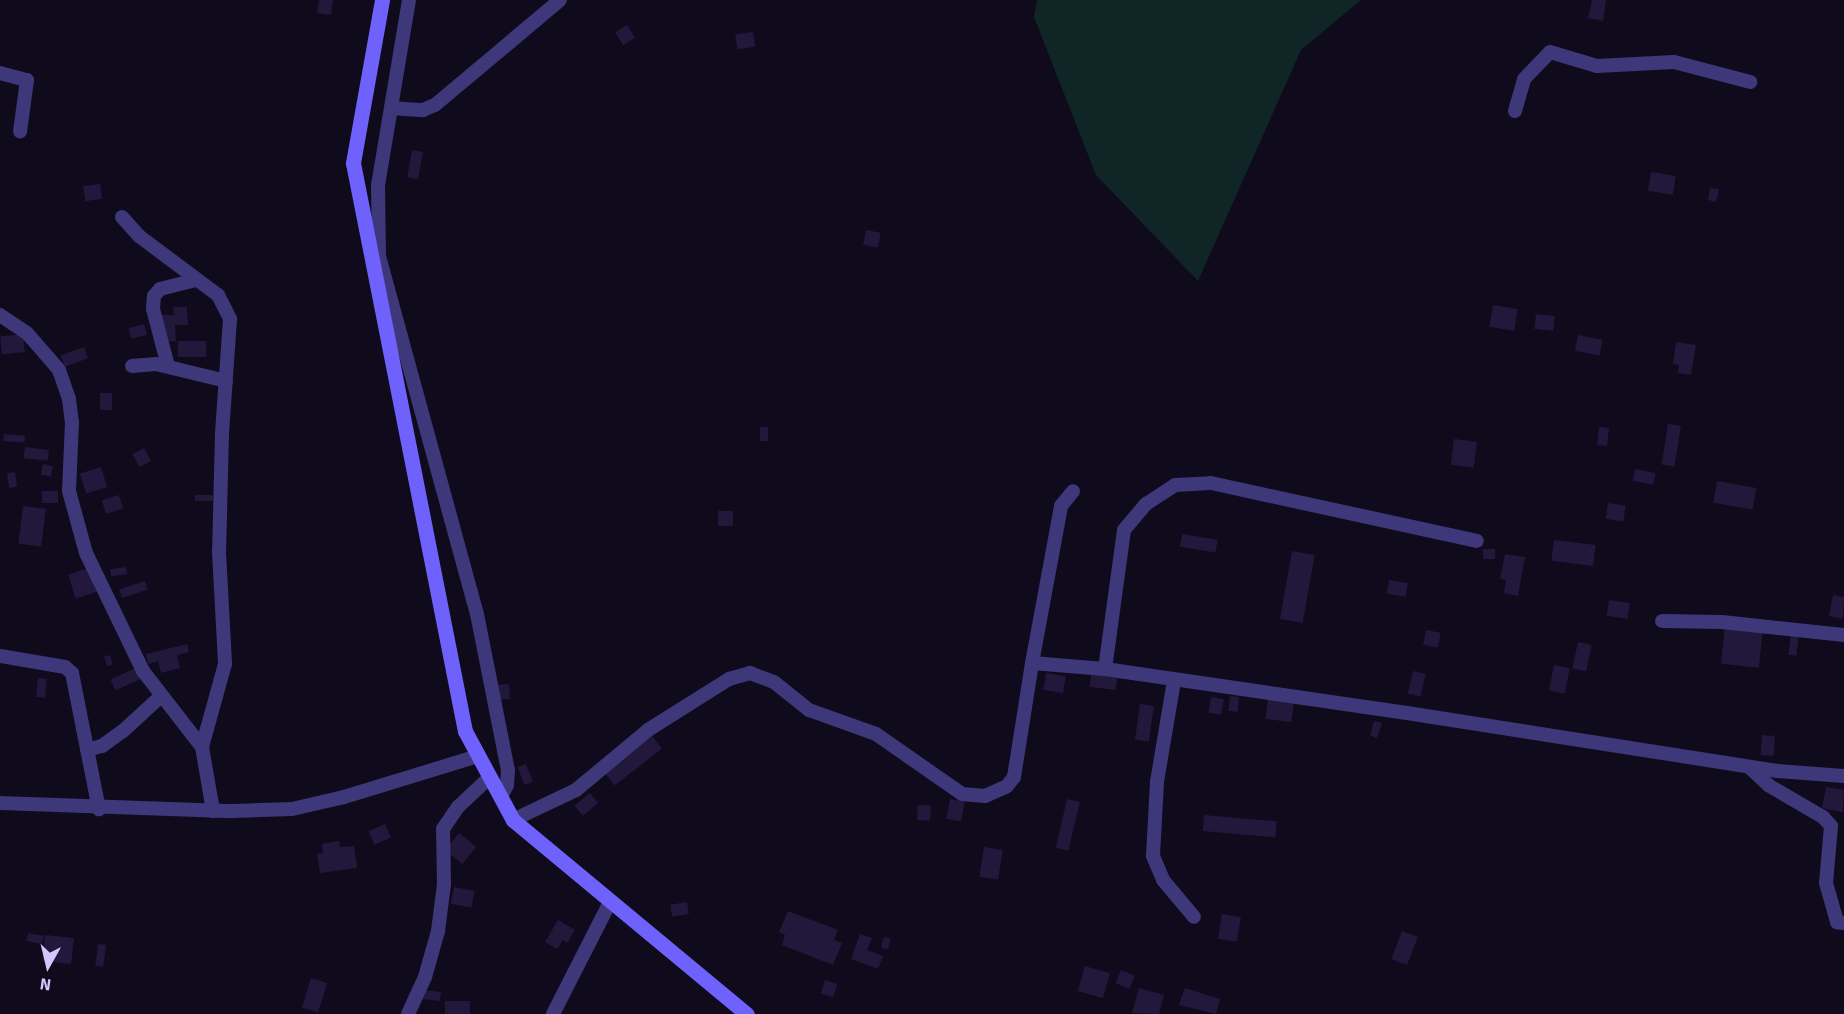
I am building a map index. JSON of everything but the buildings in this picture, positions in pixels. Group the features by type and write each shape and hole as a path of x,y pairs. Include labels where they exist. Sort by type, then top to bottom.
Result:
{"main road":[{"path":"382,0 378,39 352,163 465,731 513,820 747,1014"}],"street":[{"path":"409,0 378,185 379,256 477,614 507,770 507,785 501,797"},
{"path":"391,108 423,110 435,105 560,0"},
{"path":"1515,111 1524,80 1550,52 1591,66 1674,62 1750,82"},
{"path":"0,73 27,80 20,132"},
{"path":"122,218 139,236 218,295 228,311 219,552 225,664 202,747 213,811"},
{"path":"168,366 153,309 154,296 160,289 197,280"},
{"path":"0,315 27,333 58,370 69,399 72,422 69,491 86,553 139,663 161,696 202,747"},
{"path":"132,366 168,366 226,381"},
{"path":"1105,669 1124,530 1146,504 1175,485 1211,483 1477,541"},
{"path":"513,820 576,790 648,730 729,679 750,673 774,682 809,710 876,734 962,794 985,796 1007,786 1014,777 1061,506 1072,491"},
{"path":"1662,621 1722,622 1844,635"},
{"path":"0,656 69,669 99,809"},
{"path":"1032,663 1105,669 1174,681 1417,714 1749,767 1844,776"},
{"path":"1174,681 1157,782 1153,856 1163,880 1194,918"},
{"path":"87,750 102,746 123,731 161,696"},
{"path":"0,803 99,809 213,811 292,808 344,797 478,756"},
{"path":"1749,767 1768,785 1823,817 1831,826 1826,883 1837,922 1844,923"},
{"path":"408,1014 425,977 438,931 444,884 443,829 458,807 490,777"},
{"path":"553,1014 610,902"}],"green space":[{"path":"1037,0 1361,0 1301,50 1198,281 1096,175 1034,17"}]}
